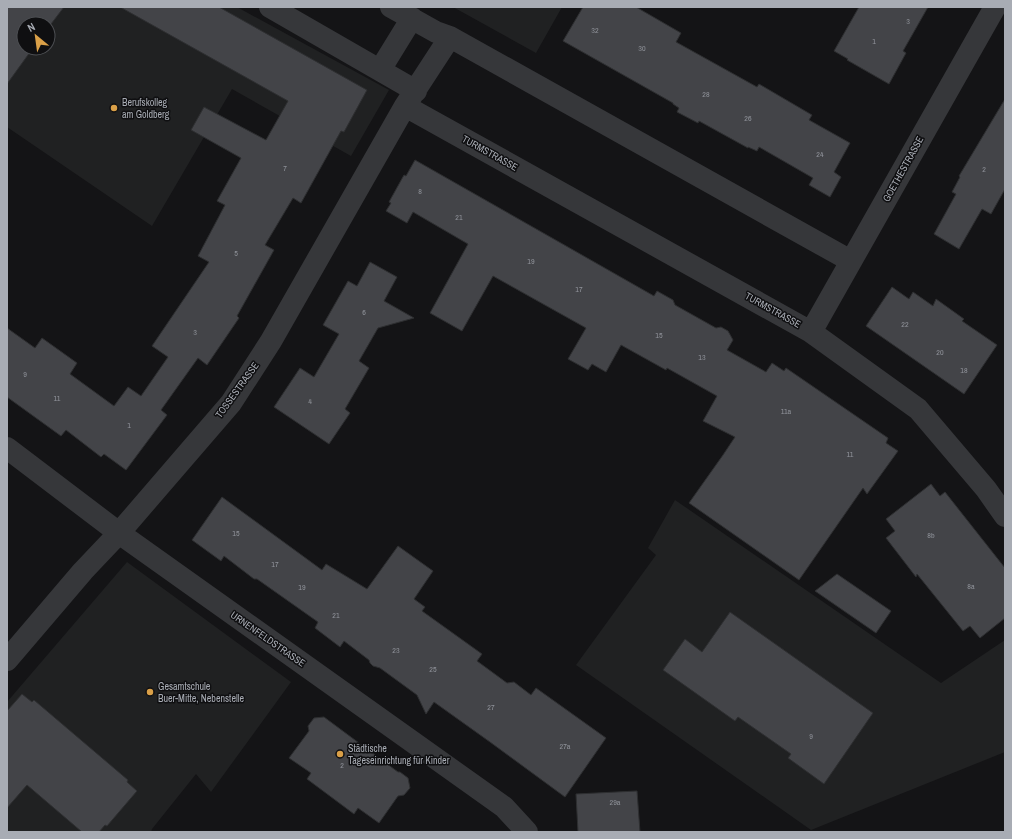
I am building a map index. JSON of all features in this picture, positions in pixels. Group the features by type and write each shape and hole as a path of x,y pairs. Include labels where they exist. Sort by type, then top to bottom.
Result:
{"street":[{"name":"TURMSTRASSE","path":"270,7 380,70 411,98 811,332 918,409 986,490 1005,516"},
{"path":"391,7 436,32 450,37 851,261"},
{"name":"GOETHESTRASSE","path":"811,332 995,7"},
{"path":"380,70 412,18"},
{"path":"411,98 450,37"},
{"name":"TOSSESTRASSE","path":"7,660 231,403 271,342 411,98"},
{"name":"URNENFELDSTRASSE","path":"7,448 119,533 504,807 528,832"}],"shaded area":[{"name":"Berufskolleg am Goldberg","path":"7,7 237,7 389,90 351,156 232,89 152,226 7,127"},
{"path":"453,7 562,7 536,53"},
{"path":"675,500 941,683 1005,640 1005,752 811,830 576,665 656,555 648,548"},
{"name":"Gesamtschule Buer-Mitte, Nebenstelle","path":"127,562 291,682 211,792 196,774 151,832 7,832 7,702"}],"building":[{"path":"7,7 64,7 56,18 56,16 16,16 16,56 27,56 7,84"},
{"path":"120,7 219,7 367,90 344,132 341,131 301,203 293,198 265,245 274,250 237,316 239,318 207,365 198,358 161,410 167,415 126,470 104,454 101,457 66,430 61,436 7,397 7,328 35,348 42,338 77,363 70,374 114,406 128,387 141,396 168,357 152,346 209,262 198,256 225,205 217,201 241,158 191,130 204,107 266,140 288,101"},
{"path":"583,7 636,7 681,33 676,42 757,87 759,84 812,115 809,120 850,143 834,172 841,177 830,197 809,185 813,178 759,147 757,151 748,148 699,121 698,123 677,112 679,108 673,103 563,41"},
{"path":"859,7 928,7 903,51 906,53 889,84 834,51"},
{"path":"1005,99 1005,189 991,214 982,209 959,249 934,234 956,194 952,192 960,177 959,176"},
{"path":"415,160 654,296 657,291 673,300 675,305 716,328 721,327 728,331 733,340 727,350 766,372 772,363 784,371 786,368 888,438 886,443 898,451 867,494 863,488 799,580 689,503 735,437 703,421 717,396 667,368 666,370 621,345 606,372 592,364 588,370 568,359 586,328 493,276 462,331 430,313 468,244 413,212 407,223 386,211 391,203 389,202 404,175 406,176"},
{"path":"370,262 397,277 384,301 414,318 378,328 359,361 369,368 345,409 350,413 329,444 274,407 300,368 314,377 339,334 323,325 348,281 357,286"},
{"path":"892,287 909,299 913,292 933,306 936,299 964,319 962,321 997,345 964,394 866,326"},
{"path":"931,484 940,496 945,492 1005,568 1005,618 980,638 970,626 963,631 917,574 916,577 886,538 895,531 886,519"},
{"path":"222,497 322,570 326,564 367,589 398,546 433,571 414,599 425,607 422,611 482,654 477,661 507,683 514,682 531,695 536,688 606,738 565,797 434,702 426,714 417,695 380,668 373,666 369,660 344,641 340,647 315,628 318,622 257,579 254,579 224,556 221,561 192,540"},
{"path":"837,574 891,611 876,633 815,591"},
{"path":"730,612 873,713 824,784 788,758 791,754 738,717 735,721 663,670 685,639 702,652"},
{"path":"22,694 32,702 34,700 128,780 127,782 137,791 107,826 105,825 99,832 82,832 27,785 7,808 7,711"},
{"path":"324,717 408,778 410,788 404,795 398,796 379,823 358,808 354,814 307,779 311,773 289,758 309,731 308,726 314,718"},
{"path":"637,791 640,832 578,832 576,794"}],"place":[{"name":"Berufskolleg am Goldberg","path":"114,108"},
{"name":"Gesamtschule Buer-Mitte, Nebenstelle","path":"150,692"},
{"name":"Städtische Tageseinrichtung für Kinder","path":"340,754"}]}
